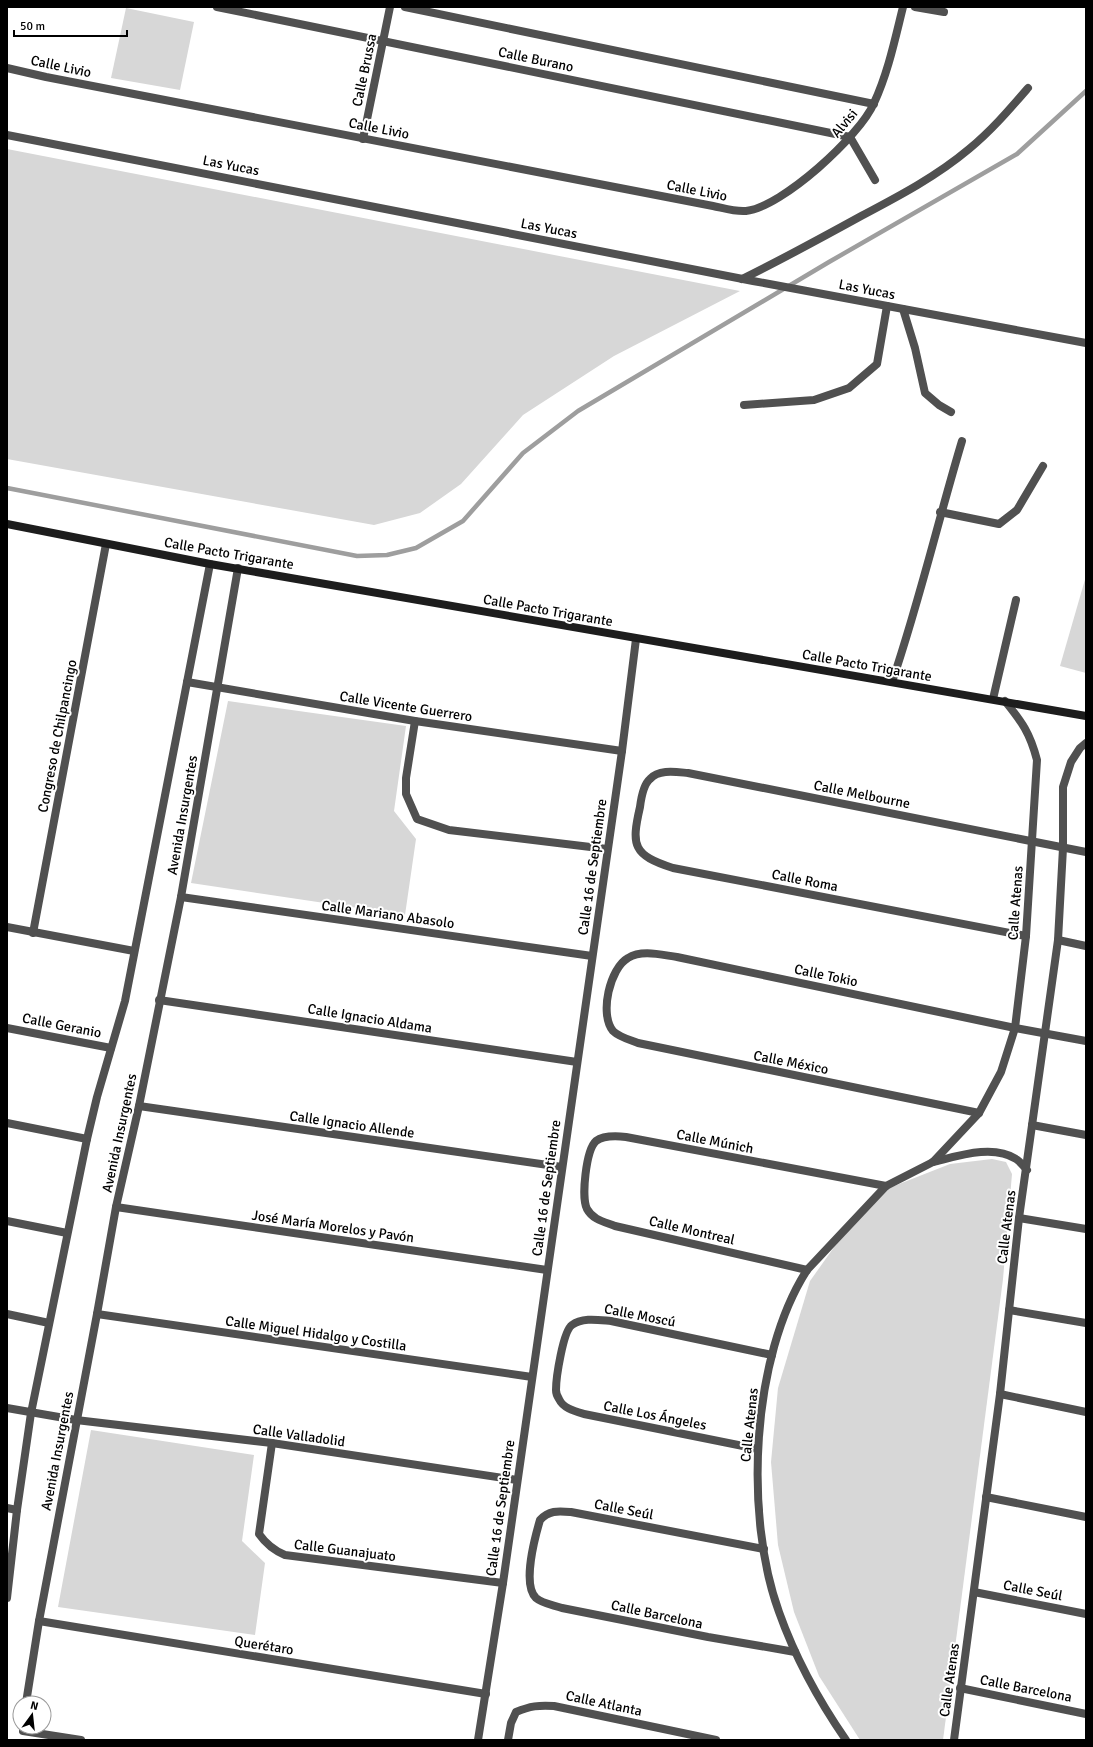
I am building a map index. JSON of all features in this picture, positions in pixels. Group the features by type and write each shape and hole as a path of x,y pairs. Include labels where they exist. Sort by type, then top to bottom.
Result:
{"street":[{"name":"Calle Burano","path":"217,7 850,137"},
{"name":"Calle Brussa","path":"363,139 390,7"},
{"name":"Calle Burano","path":"405,7 874,104"},
{"name":"Alvisi","path":"746,211 762,206 773,200 810,176 830,158 862,124 874,104 896,35 903,7"},
{"path":"915,7 944,12"},
{"name":"Calle Livio","path":"7,68 363,139 733,210 746,211"},
{"path":"742,279 785,258 894,199 941,170 969,149 1000,121 1028,88"},
{"name":"Las Yucas","path":"7,135 742,279 1086,343"},
{"path":"850,137 875,180"},
{"path":"744,405 814,400 849,388 877,364 887,306"},
{"path":"903,309 915,348 925,393 939,405 951,412"},
{"path":"892,682 904,645 940,512 962,441"},
{"path":"940,512 999,524 1017,510 1043,466"},
{"name":"Calle Pacto Trigarante","path":"7,524 210,564 1086,716"},
{"name":"Congreso de Chilpancingo","path":"33,933 106,544"},
{"name":"Avenida Insurgentes","path":"7,1598 17,1510 31,1412 87,1139 97,1097 125,1001 210,564"},
{"name":"Avenida Insurgentes","path":"27,1695 39,1621 116,1207 139,1106 181,896 238,568"},
{"path":"993,699 1016,600"},
{"name":"Calle 16 de Septiembre","path":"478,1740 503,1583 622,751 636,639"},
{"name":"Calle Vicente Guerrero","path":"187,682 415,721 622,751"},
{"name":"Calle Atenas","path":"933,1162 979,1113 1001,1072 1015,1028 1026,936 1037,760 1032,740 1022,722 1005,701"},
{"path":"415,721 406,778 406,794 417,819 449,830 607,849"},
{"name":"Calle Atenas","path":"954,1740 1000,1394 1019,1218 1027,1170 1058,940 1063,848 1063,787 1070,762 1086,743"},
{"name":"Calle Melbourne","path":"642,794 649,779 659,774 672,772 688,773 1086,852"},
{"name":"Calle Roma","path":"642,794 635,828 635,841 646,856 657,863 681,870 1026,936"},
{"name":"Calle Mariano Abasolo","path":"181,896 592,956"},
{"path":"7,927 33,933 134,950"},
{"path":"1058,940 1086,946"},
{"name":"Calle Tokio","path":"608,1020 607,1006 612,979 619,966 628,958 640,954 653,954 677,957 1015,1028 1086,1041"},
{"name":"Calle Ignacio Aldama","path":"159,1000 577,1062"},
{"name":"Calle México","path":"608,1020 613,1031 623,1038 638,1043 979,1113"},
{"name":"Calle Geranio","path":"7,1028 111,1048"},
{"name":"Calle Ignacio Allende","path":"139,1106 562,1167"},
{"path":"7,1123 87,1139"},
{"path":"1032,1125 1086,1135"},
{"name":"Calle Múnich","path":"584,1198 584,1187 591,1151 596,1142 605,1138 616,1136 886,1186"},
{"name":"Calle Atenas","path":"846,1740 830,1716 795,1652 778,1611 764,1549 757,1485 758,1449 764,1397 772,1355 787,1308 807,1270 886,1186 933,1162 970,1153 991,1152 1005,1154 1017,1159 1027,1170"},
{"name":"Calle Montreal","path":"584,1198 587,1209 594,1217 615,1226 807,1270"},
{"name":"José María Morelos y Pavón","path":"116,1207 547,1270"},
{"path":"1019,1218 1086,1229"},
{"path":"7,1221 68,1233"},
{"path":"1009,1310 1086,1323"},
{"path":"7,1314 49,1323"},
{"name":"Calle Miguel Hidalgo y Costilla","path":"97,1314 532,1377"},
{"name":"Calle Moscú","path":"556,1391 566,1334 572,1325 584,1320 611,1321 772,1355"},
{"name":"Calle Los Ángeles","path":"556,1391 563,1405 584,1414 758,1449"},
{"path":"1000,1394 1086,1412"},
{"name":"Calle Valladolid","path":"7,1408 76,1420 272,1443 517,1480"},
{"name":"Calle Guanajuato","path":"272,1443 259,1534 267,1545 276,1552 285,1555 503,1583"},
{"path":"986,1497 1086,1517"},
{"path":"7,1508 17,1510"},
{"name":"Calle Seúl","path":"529,1579 540,1520 546,1514 557,1511 571,1512 764,1549"},
{"name":"Calle Barcelona","path":"529,1579 531,1590 536,1598 545,1603 562,1608 715,1639 795,1652"},
{"name":"Calle Seúl","path":"974,1592 1086,1614"},
{"name":"Querétaro","path":"39,1621 486,1694"},
{"name":"Calle Barcelona","path":"960,1688 1086,1714"},
{"name":"Calle Atlanta","path":"508,1740 511,1723 516,1712 528,1706 554,1706 716,1740"},
{"path":"52,1734 81,1740"}],"shaded area":[{"path":"126,8 194,22 180,90 111,78"},
{"path":"7,149 740,291 614,356 523,415 461,484 420,513 374,525 7,459"},
{"path":"1086,576 1086,673 1060,666"},
{"path":"228,701 406,726 394,811 416,839 405,915 191,883"},
{"path":"992,1159 1006,1162 1012,1174 1003,1279 943,1740 860,1740 819,1676 794,1612 778,1545 771,1462 778,1388 810,1281 847,1229 889,1188 950,1164"},
{"path":"91,1430 254,1455 242,1541 265,1563 255,1635 58,1607"}],"waterway":[{"path":"7,488 357,556 387,555 416,548 463,521 523,453 578,411 829,262 1017,154 1086,91"}]}
